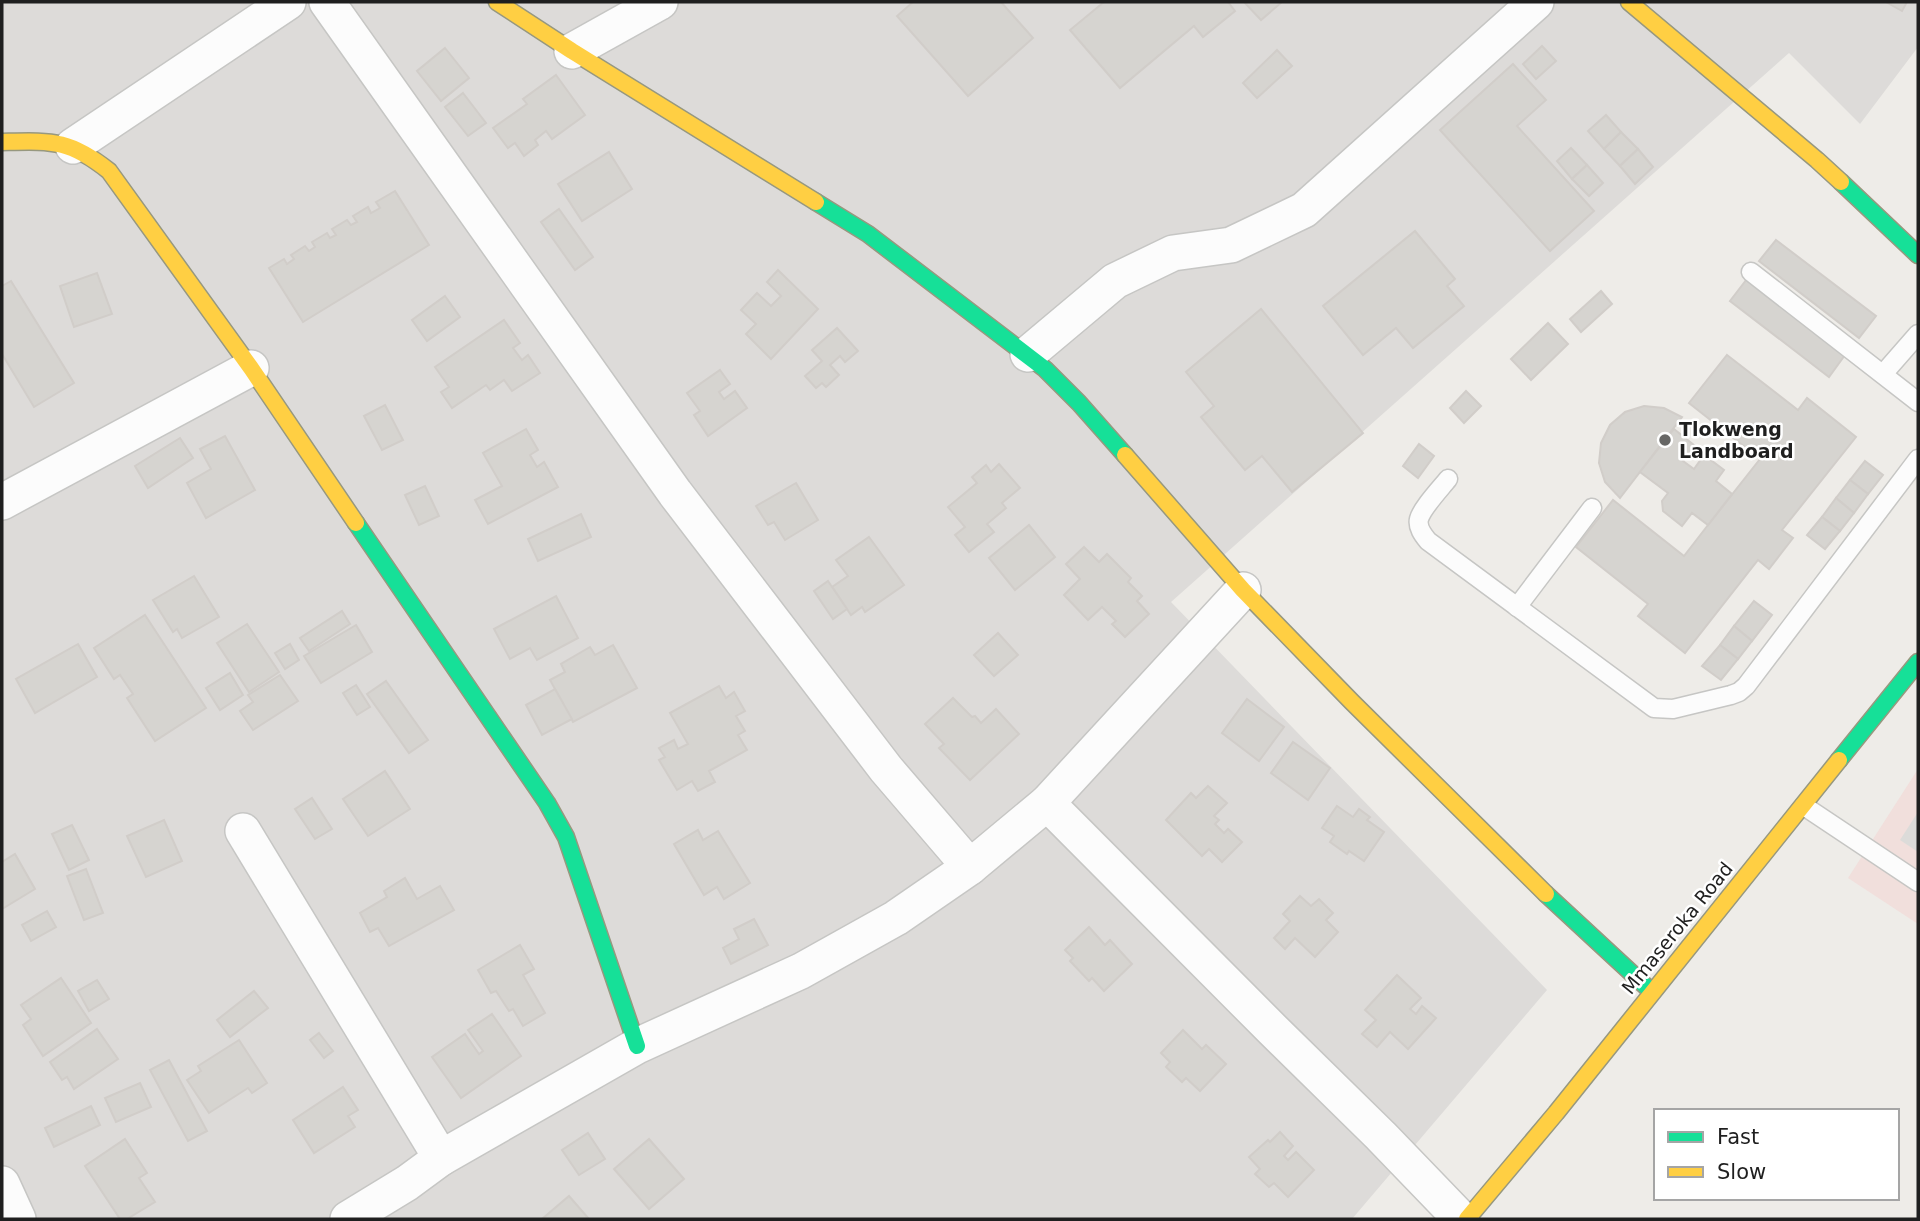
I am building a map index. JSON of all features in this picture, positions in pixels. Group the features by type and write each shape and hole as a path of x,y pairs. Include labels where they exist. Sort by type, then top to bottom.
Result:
{"street":[{"path":"73,146 288,2"},
{"path":"327,2 675,492 886,769 970,867"},
{"path":"497,2 867,234 1028,354 1079,402 1243,590 1352,702 1565,912 1652,992"},
{"path":"572,51 660,2"},
{"path":"1028,354 1115,281 1173,253 1231,245 1304,210 1536,2"},
{"path":"1629,2 1817,160 1918,255"},
{"path":"2,142 54,141 92,155 109,171 251,368 547,803 566,837 637,1046"},
{"path":"2,502 251,368"},
{"path":"348,1219 407,1183 441,1158 637,1046 801,971 895,918 970,867 1047,803 1243,590"},
{"name":"Mmaseroka Road","path":"1467,1219 1556,1113 1918,662"},
{"path":"1047,803 1461,1219"},
{"path":"243,831 441,1158"},
{"path":"2,1184 18,1219"}],"lane":[{"path":"1751,272 1918,402"},
{"path":"1883,374 1918,334"},
{"path":"1448,480 1419,520 1423,534 1434,546 1654,708 1663,710 1739,692 1918,459"},
{"path":"1517,607 1592,508"},
{"path":"1804,806 1918,882"}],"shaded area":[{"path":"2,2 1918,2 1918,47 1860,124 1789,53 1171,602 1547,990 1352,1219 2,1219"},
{"path":"1918,769 1918,924 1848,878"},
{"path":"1918,812 1918,852 1900,840"}],"building":[{"path":"913,2 1001,2 1033,38 968,96 897,16"},
{"path":"1104,2 1228,2 1235,11 1203,37 1194,26 1120,88 1070,30"},
{"path":"1244,2 1282,2 1261,20"},
{"path":"1886,2 1907,2 1902,11"},
{"path":"1542,46 1556,61 1536,79 1523,64"},
{"path":"445,48 469,78 441,101 417,71"},
{"path":"1277,50 1292,66 1257,98 1243,83"},
{"path":"1513,64 1546,100 1517,126 1594,211 1550,251 1440,130"},
{"path":"556,75 585,115 552,139 546,131 535,140 538,145 524,156 515,143 508,148 493,128 527,104 523,99"},
{"path":"463,93 486,123 468,136 445,107"},
{"path":"1606,115 1621,132 1604,149 1588,131"},
{"path":"1621,132 1638,149 1620,166 1604,149"},
{"path":"1571,148 1587,165 1572,179 1557,161"},
{"path":"1638,149 1653,167 1635,184 1620,166"},
{"path":"609,152 632,189 582,221 558,184"},
{"path":"1587,165 1603,183 1589,196 1572,179"},
{"path":"395,191 429,245 303,322 269,268 284,259 287,264 294,259 291,255 305,246 309,251 315,247 312,242 327,233 330,238 336,235 332,229 347,220 351,225 357,222 353,216 368,207 371,213 380,208 376,202"},
{"path":"559,209 593,257 575,270 541,222"},
{"path":"1415,231 1455,279 1447,286 1464,306 1413,348 1396,328 1363,355 1323,306"},
{"path":"1776,240 1876,316 1859,338 1759,261"},
{"path":"778,270 818,309 771,359 746,334 756,324 741,310 757,293 771,306 781,296 767,282"},
{"path":"97,273 112,314 74,327 60,286"},
{"path":"1747,279 1845,355 1829,377 1730,301"},
{"path":"11,281 74,383 34,407 2,354 2,286"},
{"path":"1601,291 1612,304 1581,332 1570,319"},
{"path":"445,296 460,317 427,341 412,320"},
{"path":"1261,309 1363,433 1292,492 1262,456 1245,470 1201,417 1214,406 1186,372"},
{"path":"504,320 520,343 513,348 522,360 528,355 540,373 512,391 504,380 490,390 486,385 452,408 441,392 449,387 435,367"},
{"path":"1548,323 1568,344 1531,380 1511,359"},
{"path":"837,328 858,351 845,362 840,356 830,365 839,375 826,387 822,383 816,388 805,376 822,361 812,350"},
{"path":"1727,355 1798,410 1807,398 1856,437 1782,530 1793,538 1769,569 1758,560 1685,653 1638,616 1648,604 1576,547 1613,500 1684,556 1760,459 1689,403"},
{"path":"720,370 730,384 719,392 724,399 735,391 747,408 708,436 694,415 700,411 687,393"},
{"path":"1466,391 1481,406 1464,423 1450,408"},
{"path":"385,405 403,440 382,450 364,416"},
{"path":"1644,406 1664,408 1682,417 1620,498 1605,482 1599,463 1601,443 1610,425 1625,412"},
{"path":"526,429 538,450 530,455 537,467 544,462 558,487 488,524 475,500 502,486 483,453"},
{"path":"1674,429 1695,446 1683,461 1694,469 1704,455 1724,470 1716,481 1732,494 1708,525 1692,513 1682,526 1663,511 1662,501 1668,493 1640,472"},
{"path":"225,436 255,490 206,518 187,483 211,469 200,449"},
{"path":"180,438 193,458 148,488 135,466"},
{"path":"1419,444 1434,456 1418,478 1403,466"},
{"path":"1865,461 1883,475 1868,494 1850,480"},
{"path":"999,464 1020,488 1002,503 1006,508 987,524 994,532 969,552 955,535 965,527 948,507 977,483 972,477 986,465 991,472"},
{"path":"1850,480 1868,494 1854,513 1836,498"},
{"path":"796,483 818,520 785,540 774,522 768,525 756,506"},
{"path":"425,486 439,516 419,525 405,495"},
{"path":"1836,498 1854,513 1840,531 1822,517"},
{"path":"581,514 591,537 538,561 528,539"},
{"path":"1822,517 1840,531 1825,549 1807,535"},
{"path":"1029,525 1055,557 1015,590 989,558"},
{"path":"869,537 904,585 865,612 862,607 851,615 832,587 848,576 836,560"},
{"path":"1084,547 1099,562 1107,554 1131,578 1128,582 1142,596 1137,601 1149,614 1125,637 1112,624 1116,621 1102,607 1088,620 1064,595 1080,579 1066,564"},
{"path":"194,576 219,617 182,638 177,629 173,632 153,600"},
{"path":"828,581 847,609 833,619 814,591"},
{"path":"556,596 578,638 537,660 530,648 510,659 494,629"},
{"path":"1754,601 1772,615 1752,641 1734,626"},
{"path":"342,611 350,624 309,651 300,638"},
{"path":"145,615 206,708 155,741 127,698 133,694 120,675 114,679 94,648"},
{"path":"247,624 279,672 249,692 217,643"},
{"path":"356,625 372,652 321,683 304,656"},
{"path":"1734,626 1752,641 1738,659 1720,645"},
{"path":"998,633 1018,655 994,676 974,655"},
{"path":"78,644 97,677 35,713 16,679"},
{"path":"290,644 299,660 285,669 275,653"},
{"path":"613,645 637,688 573,722 550,680 565,672 561,664 590,647 595,655"},
{"path":"1720,645 1738,659 1721,680 1702,666"},
{"path":"230,673 243,695 220,710 206,688"},
{"path":"280,675 298,701 253,730 240,711 253,702 248,695"},
{"path":"386,681 428,740 409,753 367,694"},
{"path":"356,685 370,707 357,715 343,693"},
{"path":"719,686 726,698 734,692 745,711 736,716 745,731 738,735 747,750 709,771 715,782 698,791 692,781 677,790 659,760 665,757 659,748 674,740 678,749 688,744 670,713"},
{"path":"555,689 572,719 542,735 526,705"},
{"path":"953,698 981,723 996,709 1019,734 970,780 939,748 944,744 925,724"},
{"path":"1247,699 1284,727 1259,761 1222,733"},
{"path":"1293,742 1330,768 1308,800 1271,773"},
{"path":"385,771 410,809 368,836 343,799"},
{"path":"1208,786 1227,803 1214,816 1219,820 1215,824 1224,833 1228,829 1242,842 1222,862 1209,849 1202,856 1166,820 1191,793 1196,798"},
{"path":"312,798 332,829 315,839 295,809"},
{"path":"1337,806 1353,817 1359,809 1370,817 1367,820 1384,832 1364,861 1349,851 1347,854 1330,842 1334,836 1322,828"},
{"path":"164,820 182,861 146,877 127,836"},
{"path":"72,825 89,860 69,870 52,834"},
{"path":"698,830 703,840 718,831 750,883 724,899 717,887 704,895 674,844"},
{"path":"15,854 35,889 2,909 2,862"},
{"path":"86,869 103,913 84,920 67,876"},
{"path":"405,878 417,899 440,886 454,910 389,946 378,928 370,932 360,913 387,897 384,891"},
{"path":"1300,896 1311,906 1319,899 1333,913 1326,920 1338,932 1315,957 1295,938 1285,949 1274,938 1290,921 1283,914"},
{"path":"47,911 56,927 31,941 22,925"},
{"path":"754,919 768,945 731,964 723,948 739,939 734,929"},
{"path":"1089,927 1105,945 1110,940 1132,964 1104,991 1092,978 1089,981 1070,961 1073,958 1065,950"},
{"path":"520,945 534,969 523,975 545,1013 523,1026 513,1009 509,1011 496,991 491,993 478,970"},
{"path":"1397,975 1421,998 1410,1009 1416,1014 1422,1006 1436,1018 1408,1049 1390,1032 1377,1047 1362,1034 1376,1020 1365,1010"},
{"path":"61,978 91,1023 43,1056 23,1025 31,1019 21,1005"},
{"path":"97,980 109,999 89,1011 78,991"},
{"path":"254,991 268,1008 230,1037 217,1020"},
{"path":"492,1014 521,1056 461,1098 432,1057 465,1034 479,1054 483,1051 468,1030"},
{"path":"97,1029 118,1059 74,1089 67,1077 62,1080 50,1062"},
{"path":"1183,1030 1202,1049 1206,1045 1226,1064 1200,1091 1186,1078 1182,1082 1166,1067 1170,1062 1161,1053"},
{"path":"319,1033 333,1051 324,1058 310,1040"},
{"path":"239,1040 267,1083 252,1093 248,1088 209,1113 187,1080 201,1071 198,1066"},
{"path":"169,1060 207,1131 188,1141 150,1070"},
{"path":"140,1083 151,1107 116,1122 105,1098"},
{"path":"343,1087 358,1110 348,1116 355,1127 314,1153 293,1120"},
{"path":"91,1106 100,1125 54,1147 45,1128"},
{"path":"1280,1132 1293,1146 1284,1156 1288,1160 1296,1152 1314,1170 1288,1197 1274,1183 1269,1187 1255,1174 1260,1169 1249,1157"},
{"path":"588,1133 605,1159 579,1175 562,1150"},
{"path":"125,1139 147,1173 139,1178 155,1202 127,1219 120,1219 85,1166"},
{"path":"649,1139 684,1179 649,1209 614,1169"},
{"path":"569,1196 589,1219 542,1219"}],"traffic: fast":[{"path":"1841,182 1918,255"},
{"path":"816,202 868,234 1045,369 1125,455"},
{"path":"356,523 547,803 566,837 637,1046"},
{"path":"1839,760 1918,662"},
{"path":"1546,894 1652,992"}],"traffic: slow":[{"path":"497,2 816,202"},
{"path":"1629,2 1841,182"},
{"path":"2,142 47,142 71,147 109,171 251,368 356,523"},
{"path":"1125,455 1243,590 1546,894"},
{"path":"1467,1219 1556,1113 1839,760"}],"place":[{"name":"Tlokweng Landboard","path":"1665,440"}]}
